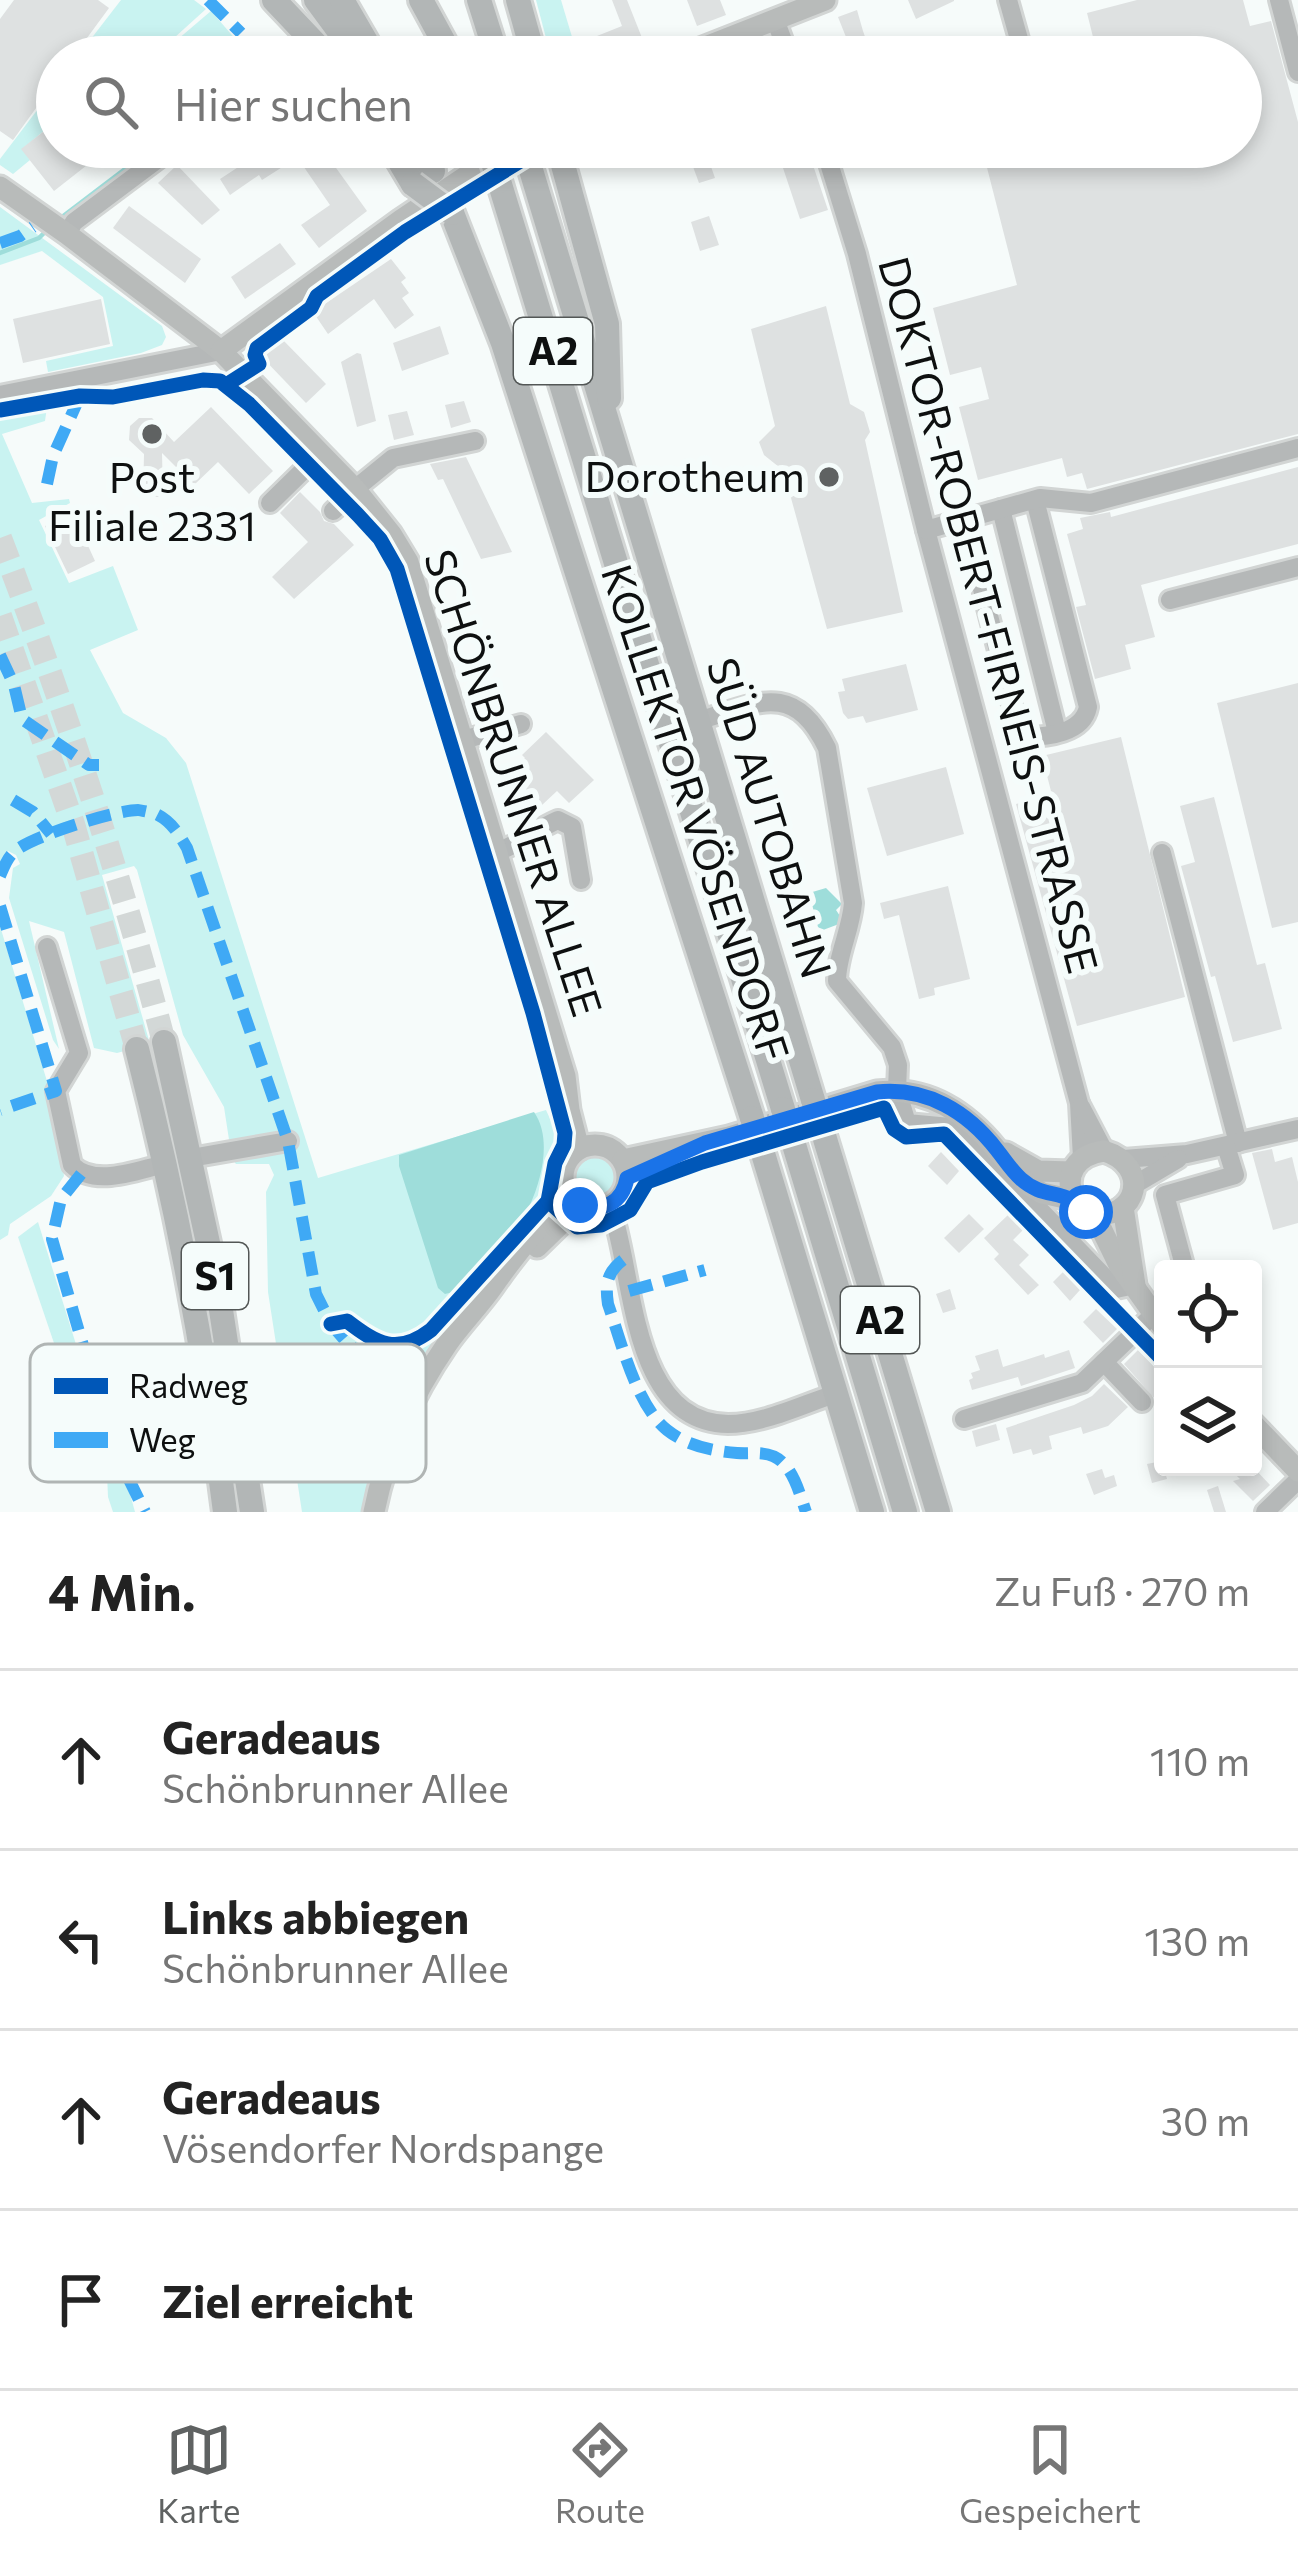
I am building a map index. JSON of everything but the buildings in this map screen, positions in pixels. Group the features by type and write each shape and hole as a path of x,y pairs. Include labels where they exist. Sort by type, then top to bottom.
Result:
{"highway":[{"path":"274,0 308,36"},
{"path":"316,0 343,36"},
{"path":"342,0 363,36"},
{"path":"421,0 442,36"},
{"path":"438,0 448,36"},
{"path":"479,0 490,36"},
{"path":"518,0 527,36"},
{"path":"413,168 423,177"},
{"name":"KOLLEKTOR VÖSENDORF","path":"422,168 423,177 452,213 503,343 752,1118 872,1512"},
{"name":"SÜD AUTOBAHN","path":"495,168 905,1512"},
{"name":"SÜD AUTOBAHN","path":"526,168 938,1512"},
{"path":"564,168 607,324 610,430"},
{"name":"S1","path":"164,1042 227,1344"},
{"name":"S1","path":"137,1049 201,1344"},
{"name":"S1","path":"221,1482 225,1512"},
{"name":"S1","path":"247,1482 252,1512"}],"main road":[{"path":"732,36 825,0"},
{"path":"220,351 421,206 491,168"},
{"name":"SCHÖNBRUNNER ALLEE","path":"0,187 220,351 321,453 392,534 408,562 565,1076 569,1110 587,1147"},
{"path":"625,1169 877,1092 897,1090 945,1103 965,1117 1048,1205 1111,1214 1131,1198 1132,1172 1095,1160 1038,1171 995,1147"},
{"path":"587,1147 613,1150 625,1169 624,1192 610,1204 591,1209 574,1199 564,1172 568,1160 587,1147"},
{"path":"1095,1160 1070,1190 1099,1224 1119,1265 1154,1314"},
{"path":"426,1376 492,1288 574,1199"},
{"path":"1123,1207 1136,1285"},
{"path":"1262,1433 1298,1471"},
{"path":"374,1512 382,1482"}],"street":[{"path":"1008,0 1018,36"},
{"path":"1279,0 1298,72"},
{"path":"775,19 782,36"},
{"path":"57,228 74,222 146,168"},
{"name":"DOKTOR-ROBERT-FIRNEIS-STRASSE","path":"830,168 1095,1160"},
{"path":"0,395 220,351"},
{"path":"333,511 394,458 476,441"},
{"path":"926,530 1035,500 1090,503 1298,448"},
{"path":"270,503 321,453"},
{"path":"964,519 1019,732 1025,737 1074,728 1084,721 1088,707 1035,500"},
{"path":"1001,509 1058,732"},
{"path":"1170,600 1298,567"},
{"path":"698,721 757,704 784,703 803,711 817,727 827,748 853,903 837,981 892,1047 907,1123 950,1126 1048,1205 1116,1288 1136,1285"},
{"path":"463,740 521,724"},
{"path":"497,852 558,820 572,827 580,880"},
{"path":"1162,853 1232,1144 1234,1175 1165,1195 1183,1260"},
{"path":"46,947 79,1053 56,1091 72,1165 92,1178 165,1164"},
{"path":"1095,1160 1187,1154 1298,1129"},
{"path":"191,1158 288,1141"},
{"path":"1134,1185 1187,1154"},
{"path":"610,1204 652,1372 685,1411 706,1421 730,1424 835,1394"},
{"path":"964,1419 1082,1383 1154,1324"},
{"path":"1104,1362 1142,1402"},
{"path":"1265,1512 1298,1480"}],"shaded area":[{"path":"121,0 194,0 206,9 176,36 93,36"},
{"path":"536,0 561,0 572,36 545,36"},
{"path":"211,11 233,36 182,36"},
{"path":"36,112 36,137 22,149 30,160 13,174 0,165"},
{"path":"0,207 162,326 166,337 162,345 48,372 46,361 113,346 103,297 42,251 0,265"},
{"path":"47,407 45,421 2,434 32,503 69,499 70,503 39,520 69,583 113,566 138,630 90,650 123,713 166,738 186,763 318,1178 546,1110 560,1141 539,1216 426,1355 426,1344 276,1344 268,1292 266,1192 274,1175 269,1164 236,1164 232,1159 224,1107 183,1035 134,866 102,875 150,1044 117,1053 94,1048 64,932 29,921 59,1049 53,1040 9,898 13,868 20,864 8,851 0,865 0,417"},
{"path":"826,888 842,904 836,910 839,924 823,930 818,927 809,893"},
{"path":"0,926 56,1111 64,1176 51,1196 10,1224 8,1235 0,1240"},
{"path":"534,1112 544,1146 530,1205 453,1292 445,1294 438,1288 399,1155"},
{"path":"596,1152 613,1159 620,1176 613,1193 596,1200 579,1193 572,1176 579,1159"},
{"path":"38,1222 76,1344 54,1344 18,1237"},
{"path":"107,1482 127,1483 135,1512 113,1512"},
{"path":"297,1482 371,1482 365,1512 302,1512"}],"waterway":[{"path":"58,220 126,168"},
{"path":"0,253 39,238 50,227"}],"tunnel":[{"path":"0,538 89,788 164,1042"},
{"path":"0,616 73,824 137,1049"}],"marked path":[{"path":"208,0 241,33"},
{"path":"0,243 33,227"},
{"path":"47,484 53,456 80,396"},
{"path":"0,655 22,719 89,765 99,765"},
{"path":"13,800 33,812 51,834"},
{"path":"0,876 9,857 23,846 93,819 138,810 156,814 174,828 187,848 288,1141 316,1294 331,1324 348,1344"},
{"path":"0,906 56,1091 0,1110"},
{"path":"81,1174 61,1199 52,1239 83,1344"},
{"path":"623,1260 608,1279 608,1304 631,1372 656,1419 675,1436 701,1447 777,1458 794,1479 806,1512"},
{"path":"629,1291 705,1270"},
{"path":"130,1482 145,1512"}],"cycle path":[{"path":"226,385 259,364 257,348 311,308 317,296 405,232 509,168"},
{"path":"0,410 220,381 249,404 358,515 380,539 397,569 565,1133 548,1201 431,1330 402,1344"},
{"path":"548,1201 577,1227 601,1225 630,1210 647,1182 884,1108 894,1129 906,1137 944,1134 1154,1351"},
{"path":"331,1324 347,1321 388,1344"}],"place":[{"name":"Post Filiale 2331","path":"152,434"},
{"name":"Dorotheum","path":"829,477"}],"route":[{"path":"580,1205 591,1209 610,1204 624,1192 627,1178 705,1143 897,1090 945,1103 965,1117 1029,1185 1074,1200 1086,1212"}]}
